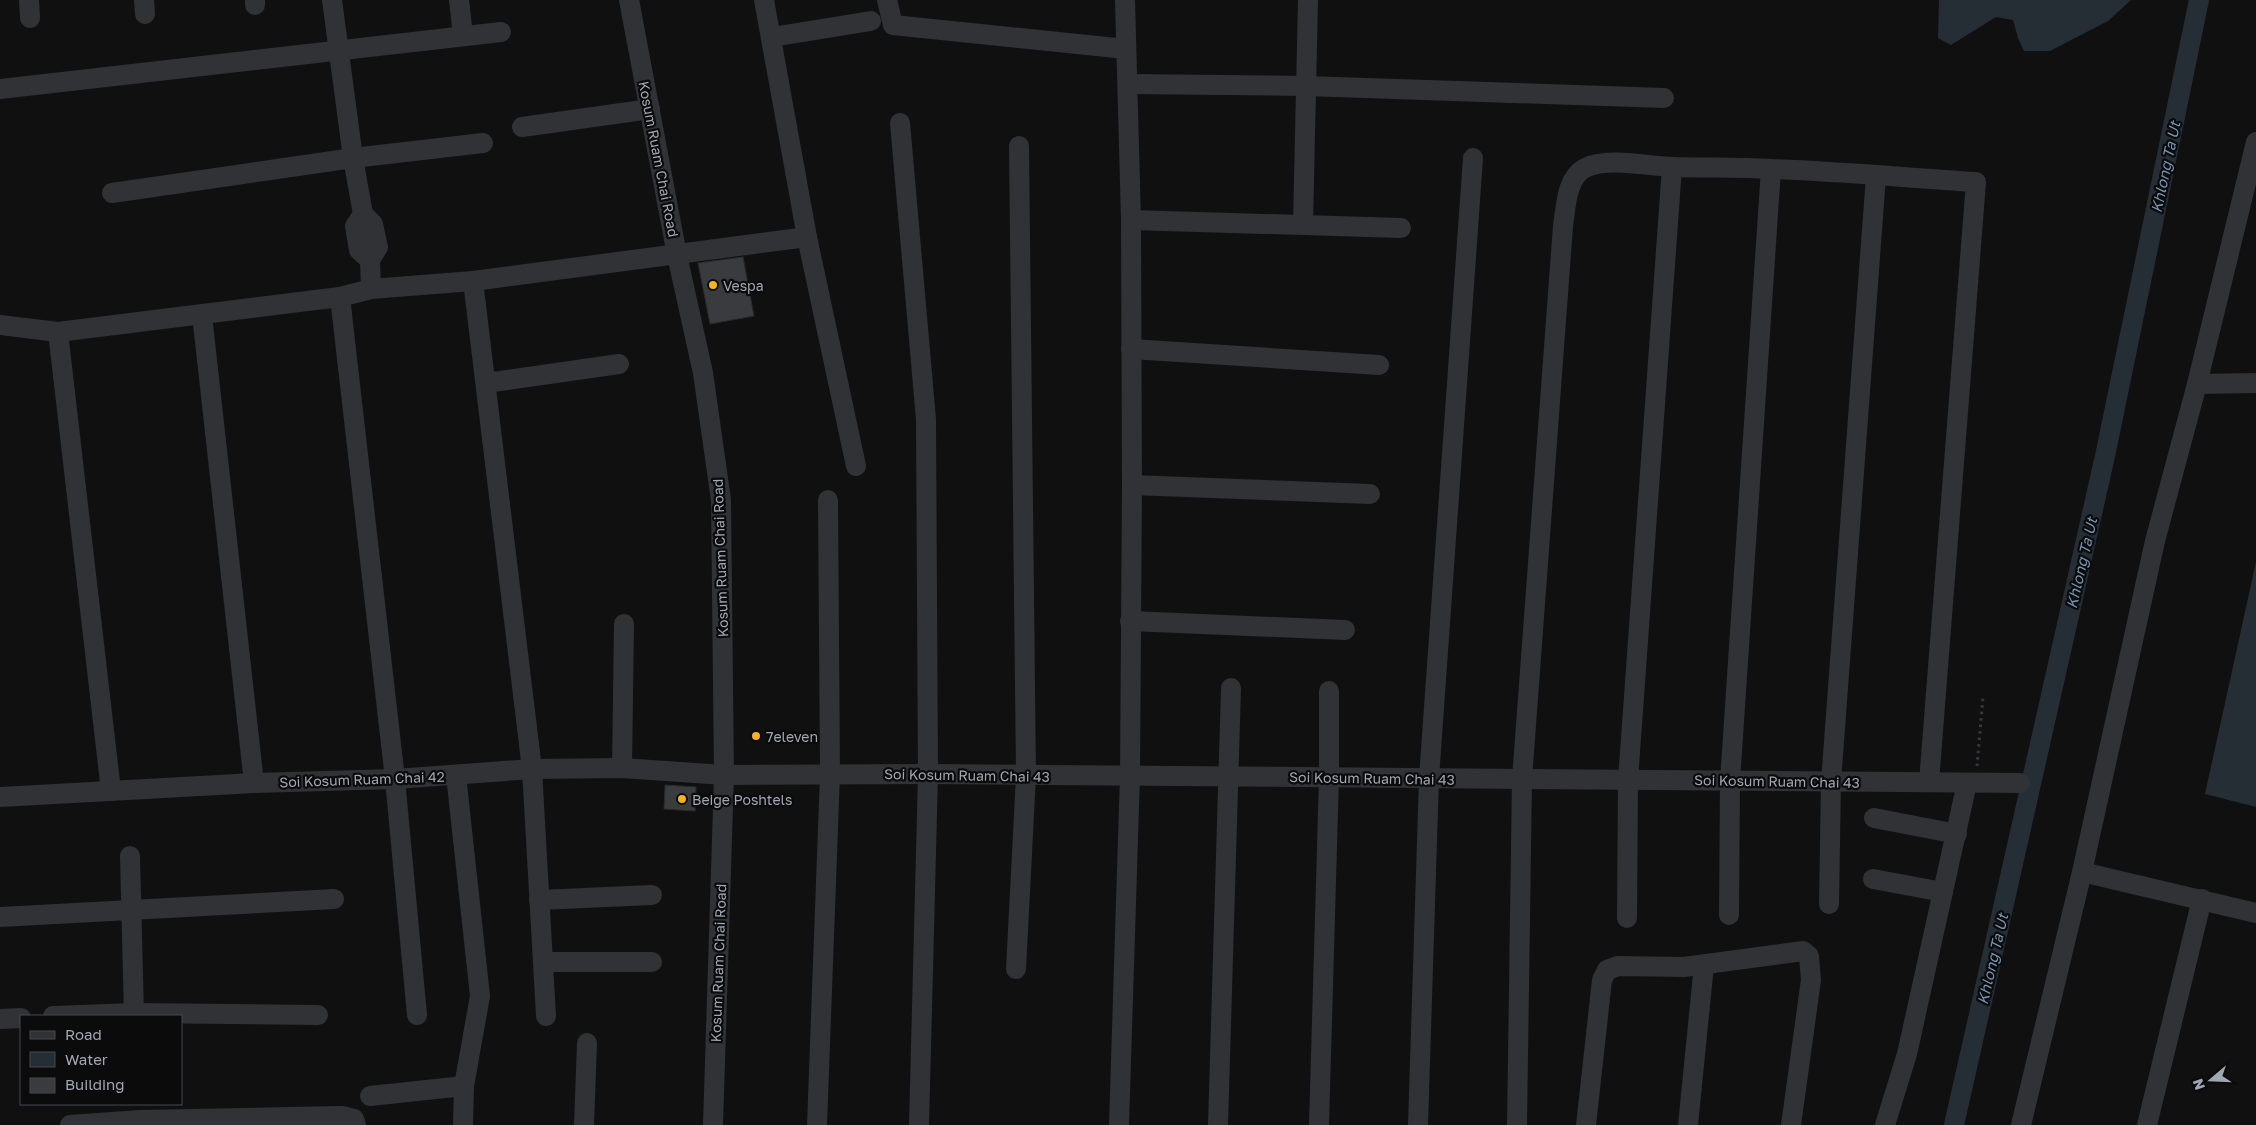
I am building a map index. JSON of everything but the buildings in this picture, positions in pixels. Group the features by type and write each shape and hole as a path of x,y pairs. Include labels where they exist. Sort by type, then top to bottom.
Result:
{"street":[{"path":"332,0 353,158 363,214 373,224 378,247 370,260 371,289"},
{"path":"458,0 463,36"},
{"name":"Kosum Ruam Chai Road","path":"629,0 677,255 703,373 721,500 724,775 713,1125"},
{"path":"764,0 807,237 856,466"},
{"path":"887,0 893,25 1126,49"},
{"path":"1119,1125 1130,775 1132,485 1131,220 1125,0"},
{"path":"1303,226 1308,0"},
{"path":"772,37 871,21"},
{"path":"0,88 501,32"},
{"path":"1128,84 1306,86 1664,98"},
{"path":"522,127 650,109"},
{"path":"900,123 926,419 928,774 919,1125"},
{"path":"2021,1125 2082,872 2155,541 2256,142"},
{"path":"112,193 353,158 483,143"},
{"path":"1016,969 1026,776 1019,146"},
{"path":"1418,1125 1429,778 1473,158"},
{"path":"1517,1125 1522,779 1563,226 1566,203 1575,177 1584,169 1596,164 1771,169 1976,182 1929,782"},
{"path":"1627,918 1628,780 1672,167"},
{"path":"1729,915 1730,781 1771,169"},
{"path":"1829,904 1831,782 1876,176"},
{"path":"1131,220 1401,228"},
{"path":"0,325 58,332 340,297 371,289 473,281 807,237"},
{"path":"473,281 532,770 546,1016"},
{"path":"340,297 395,779 417,1015"},
{"path":"202,315 254,783"},
{"path":"58,332 111,791"},
{"path":"1131,350 1379,365"},
{"path":"486,383 619,364"},
{"path":"2196,384 2256,383"},
{"path":"1132,485 1370,494"},
{"path":"817,1125 830,774 828,500"},
{"path":"1130,621 1345,630"},
{"path":"622,768 624,624"},
{"path":"1218,1125 1230,776 1231,688"},
{"path":"1319,1125 1329,777 1329,691"},
{"name":"Soi Kosum Ruam Chai 42","path":"0,797 254,783 395,779 532,770 622,768 724,775"},
{"path":"456,775 480,996 464,1086 463,1125"},
{"name":"Soi Kosum Ruam Chai 43","path":"724,775 1130,775 2020,783"},
{"path":"1885,1125 1907,1054 1943,892 1971,783"},
{"path":"1874,818 1957,834"},
{"path":"130,856 134,1014"},
{"path":"2082,872 2256,913"},
{"path":"1873,879 1943,892"},
{"path":"539,900 652,895"},
{"path":"0,917 130,912 334,899"},
{"path":"2147,1125 2202,899"},
{"path":"1586,1125 1602,980 1607,970 1618,966 1704,965 1803,951 1808,956 1811,980 1791,1125"},
{"path":"543,962 652,962"},
{"path":"1688,1125 1704,965"},
{"path":"94,1015 318,1015"},
{"path":"0,1019 20,1018"},
{"path":"584,1125 587,1043"},
{"path":"370,1096 464,1086"},
{"path":"70,1125 140,1116 248,1122 342,1116 354,1119 356,1125"}],"path":[{"path":"1971,783 1983,696"}],"water":[{"path":"1939,0 2131,0 2108,21 2050,51 2024,51 2013,20 1996,17 1951,45 1938,38"},
{"path":"2256,562 2256,807 2205,794"}],"waterway":[{"name":"Khlong Ta Ut","path":"1954,1125 2105,456 2199,0"}],"place":[{"name":"Vespa","path":"713,285"},
{"name":"7eleven","path":"756,736"},
{"name":"Beige Poshtels","path":"682,799"}]}
